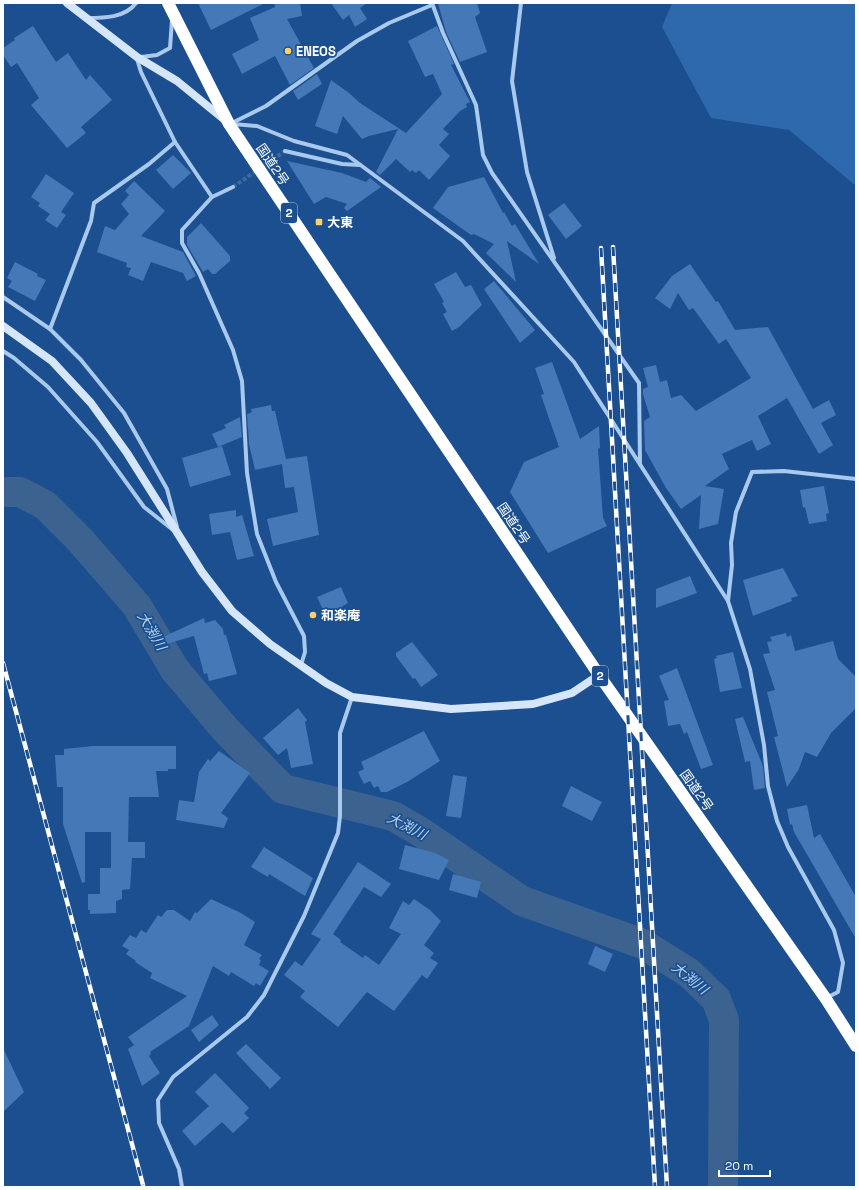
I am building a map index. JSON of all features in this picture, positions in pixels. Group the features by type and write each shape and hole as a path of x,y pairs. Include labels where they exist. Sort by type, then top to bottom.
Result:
{"highway":[{"name":"国道2号","path":"169,6 229,124 599,675 826,998 856,1046"}],"street":[{"path":"67,3 136,57 176,81 229,124 257,126 294,141 347,155 463,241 574,362 728,601 750,669 764,745 768,786 777,821 788,847 834,930 842,963 838,992 826,998"},
{"path":"87,18 104,18 121,14 136,3"},
{"path":"521,3 512,81 527,172 555,262"},
{"path":"229,124 266,106 357,41 389,23 432,4 443,33 476,105 483,155 492,173 639,384 640,465"},
{"path":"136,57 157,55 170,48 173,28 169,6"},
{"path":"136,57 141,72 176,142 212,197"},
{"path":"50,329 91,221 94,203 149,164 176,142"},
{"path":"284,151 342,164 361,165"},
{"path":"233,187 212,197 182,230 182,243 199,273 233,350 242,381 247,473 257,534 276,582 304,636 305,652 301,666"},
{"path":"3,297 50,329 81,360 124,413 167,490 179,535"},
{"path":"3,326 52,361 91,403 127,453 202,572 232,611 270,644 326,682 352,697 450,709 533,704 572,693 599,675"},
{"path":"3,351 14,358 48,387 97,442 144,507 179,535"},
{"path":"728,601 732,565 731,543 736,512 752,472 784,471 856,479"},
{"path":"182,1187 179,1169 159,1123 158,1100 173,1077 247,1017 264,995 304,916 338,833 340,816 340,733 352,697"}],"shaded area":[{"path":"672,3 856,3 856,186 789,130 711,118 662,27"}],"building":[{"path":"198,3 265,3 211,30"},
{"path":"274,3 300,3 302,16 287,19 314,68 290,85 275,56 242,74 232,54 259,40 250,18 275,7"},
{"path":"331,3 367,3 360,8 367,19 355,27 349,15 343,20"},
{"path":"438,3 477,3 480,13 475,17 487,52 460,62 446,32"},
{"path":"33,26 56,62 68,53 86,80 90,75 112,100 81,127 86,133 67,148 31,105 39,98 17,63 11,67 3,55 3,48 15,40 14,38"},
{"path":"437,26 454,64 451,65 470,102 466,104 467,107 460,111 443,129 449,134 439,145 450,156 429,180 419,170 416,173 412,170 410,172 396,159 380,175 376,172 398,129 362,139 343,116 337,134 315,126 331,80 360,103 406,133 442,94 433,74 425,77 408,41"},
{"path":"317,74 322,84 298,100 293,91"},
{"path":"173,155 191,173 173,189 156,170"},
{"path":"287,161 342,173 366,182 370,178 381,187 347,211 344,208 347,204 326,197 314,204"},
{"path":"46,174 74,193 61,212 66,215 57,228 45,220 50,214 38,206 40,203 31,197"},
{"path":"484,177 503,213 504,212 512,226 515,224 539,264 507,241 516,282 486,253 494,244 474,234 471,235 433,208 448,187"},
{"path":"134,181 165,211 141,236 183,252 196,276 187,281 183,273 151,262 143,281 128,275 131,268 126,267 127,263 97,252 105,226 115,230 129,214 121,204 129,195 125,191"},
{"path":"564,203 582,226 566,239 548,215"},
{"path":"201,223 230,256 230,261 215,274 212,274 208,269 203,272 187,245 187,237"},
{"path":"15,262 46,280 35,301 8,287 12,281 7,278"},
{"path":"690,264 716,302 718,301 735,330 768,327 813,409 829,400 836,415 821,423 833,445 819,454 787,398 758,416 771,444 757,451 752,440 722,454 729,469 705,486 724,489 718,524 699,529 701,495 681,509 666,488 645,450 644,421 650,417 643,394 643,389 648,387 643,368 656,365 660,382 667,380 671,398 681,395 696,411 751,378 726,339 719,344 693,308 689,310 678,293 670,309 655,298 672,276"},
{"path":"456,272 465,287 471,285 482,305 459,327 452,331 443,314 447,312 442,303 444,302 434,284"},
{"path":"494,281 535,330 520,343 484,289"},
{"path":"552,362 580,439 599,426 600,448 598,449 603,518 607,526 548,553 510,492 524,462 559,447 541,395 544,394 535,368"},
{"path":"271,405 272,411 275,411 286,459 307,456 319,535 273,546 267,519 298,512 294,487 285,488 282,464 255,470 249,444 247,414 252,412 251,409"},
{"path":"240,417 242,437 218,447 212,434 226,428 224,425"},
{"path":"222,446 231,475 190,487 182,458"},
{"path":"824,486 829,513 826,514 827,521 809,524 805,507 803,508 800,490"},
{"path":"236,510 236,517 242,515 254,556 237,560 230,532 212,535 209,514"},
{"path":"783,568 798,596 791,598 792,601 753,616 743,580"},
{"path":"690,576 697,593 656,608 656,589"},
{"path":"341,587 348,603 326,616 317,597"},
{"path":"204,618 205,623 215,620 223,629 237,674 209,681 207,673 204,674 194,636 166,644 163,637"},
{"path":"786,633 787,637 791,635 795,651 833,641 838,659 856,677 856,708 831,733 817,757 805,752 799,769 787,787 774,737 778,736 767,692 775,690 763,654 770,653 767,642 772,641 770,637"},
{"path":"412,642 438,675 421,687 415,678 413,679 396,656 396,653"},
{"path":"733,652 742,688 720,692 714,659 717,658 716,656"},
{"path":"677,668 713,765 701,769 687,732 684,734 680,724 668,726 664,701 669,700 659,676"},
{"path":"298,708 307,720 305,722 313,764 291,768 287,748 278,755 263,738"},
{"path":"743,717 763,766 765,788 754,790 750,761 745,762 735,719"},
{"path":"424,731 440,761 407,782 387,792 381,792 378,786 374,788 370,781 364,784 358,772 364,769 361,762"},
{"path":"93,746 176,746 176,769 156,771 159,797 129,797 128,842 145,842 145,858 132,858 130,889 122,890 122,899 116,901 116,913 90,914 90,910 88,910 88,894 100,894 100,868 111,868 111,832 85,832 85,882 82,883 63,824 63,787 57,787 55,755 64,755 64,749"},
{"path":"219,751 250,773 221,813 228,818 224,828 176,820 179,800 194,802 199,772 208,759 210,761"},
{"path":"453,775 467,777 461,818 446,816"},
{"path":"571,786 602,802 592,821 562,806"},
{"path":"807,805 814,838 820,834 856,897 856,939 794,832 792,824 790,825 787,809"},
{"path":"405,845 435,853 449,860 439,880 399,869"},
{"path":"264,847 313,878 305,896 269,874 268,877 251,867"},
{"path":"358,862 391,884 381,897 364,887 333,934 341,940 340,942 363,958 365,955 379,965 401,934 389,928 403,901 409,905 414,899 430,910 441,921 424,945 434,953 430,958 438,963 427,979 422,975 394,1011 367,992 338,1027 300,997 305,991 284,975 295,961 302,966 321,939 311,934"},
{"path":"453,874 481,882 477,898 449,890"},
{"path":"211,899 241,913 255,922 244,945 262,955 259,959 261,960 259,965 269,971 260,986 256,983 254,986 231,972 229,976 213,966 189,1026 150,1052 151,1054 149,1056 160,1073 142,1086 128,1049 134,1045 128,1037 187,996 150,978 152,973 126,954 129,950 122,946 130,935 136,938 141,930 146,933 158,915 161,917 167,910 174,910 190,921 195,912 197,913"},
{"path":"595,946 613,954 605,972 588,964"},
{"path":"212,1015 219,1025 199,1042 191,1030"},
{"path":"246,1044 281,1078 270,1089 236,1053"},
{"path":"3,1048 24,1092 3,1112"},
{"path":"215,1073 249,1108 244,1113 249,1118 233,1133 222,1122 195,1146 182,1131 209,1106 195,1092"}],"waterway":[{"name":"大渕川","path":"3,492 20,492 45,505 81,541 137,606 175,670 225,729 283,789 393,816 419,831 522,901 643,944 689,973 716,999 724,1020 723,1187"}],"tunnel":[{"path":"233,187 285,151"}],"railway":[{"path":"613,247 667,1187"},
{"path":"601,248 655,1187"},
{"path":"3,663 143,1185"}],"place":[{"name":"ENEOS","path":"288,51"},
{"name":"大東","path":"319,222"},
{"name":"和楽庵","path":"313,615"}]}
